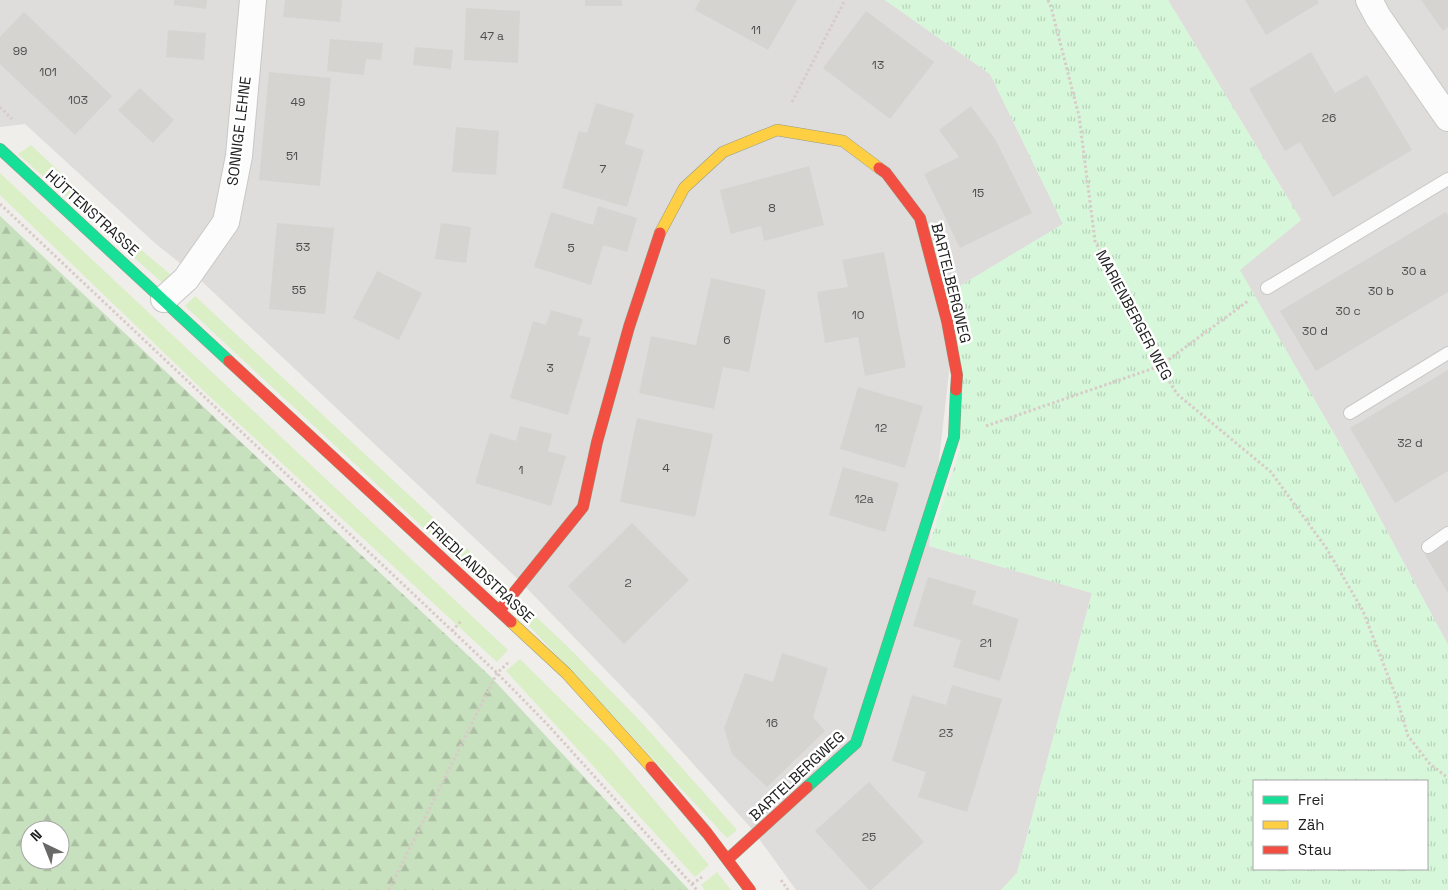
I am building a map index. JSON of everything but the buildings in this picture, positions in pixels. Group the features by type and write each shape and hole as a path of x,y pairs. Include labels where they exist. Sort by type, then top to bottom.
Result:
{"street":[{"name":"SONNIGE LEHNE","path":"164,299 186,279 226,222 239,156 253,0"},
{"path":"1369,0 1378,17 1448,118"},
{"name":"BARTELBERGWEG","path":"728,859 856,743 954,437 957,375 946,321 920,218 886,173 843,141 777,130"},
{"path":"500,610 583,507 597,442 629,327 660,232 684,188 723,152 777,130"},
{"name":"HÜTTENSTRASSE","path":"0,149 164,299"},
{"name":"FRIEDLANDSTRASSE","path":"164,299 566,673 626,738 728,859 750,890"}],"lane":[{"path":"1267,288 1448,180"},
{"path":"1350,413 1448,352"},
{"path":"1428,547 1448,533"}],"path":[{"path":"777,130 844,0"},
{"name":"MARIENBERGER WEG","path":"1048,0 1080,116 1095,241 1160,366 1178,394 1271,472 1327,549 1363,611 1397,699 1408,736 1430,764 1448,778"},
{"path":"0,204 497,673 547,724 697,890"},
{"path":"954,437 1160,366 1267,288"},
{"path":"390,890 497,673"}],"shaded area":[{"path":"0,0 885,0 990,74 1063,224 950,292 949,373 929,546 1092,593 1017,873 1001,890 796,890 752,829 649,715 519,580 195,275 156,244 25,124 0,127"},
{"path":"1168,0 1448,0 1448,645 1340,444 1239,270 1301,220"}],"green space":[{"path":"885,0 1168,0 1301,220 1240,270 1340,444 1448,645 1448,890 1001,890 1017,873 1092,593 929,546 960,449 950,292 1063,224 990,74"},
{"path":"31,145 146,254 175,278 166,286 18,154"},
{"path":"0,173 508,650 497,662 209,396 0,195"},
{"path":"0,216 491,677 689,890 0,890"},
{"path":"195,296 496,576 486,586 185,306"},
{"path":"528,609 642,723 737,830 727,838 520,616"},
{"path":"520,659 612,750 709,865 695,877 506,671"},
{"path":"717,872 731,890 705,890 701,885"}],"traffic: fast":[{"path":"0,149 229,361"},
{"path":"807,787 856,743 954,437 956,390"}],"traffic: slow":[{"path":"660,233 684,188 723,152 777,130 843,141 879,168"},
{"path":"511,622 566,673 651,767"}],"traffic: jam":[{"path":"879,168 886,173 920,218 947,321 957,375 956,390"},
{"path":"500,610 583,507 597,442 629,327 660,233"},
{"path":"229,361 511,622"},
{"path":"651,767 707,833 750,890"},
{"path":"728,859 807,787"}]}
